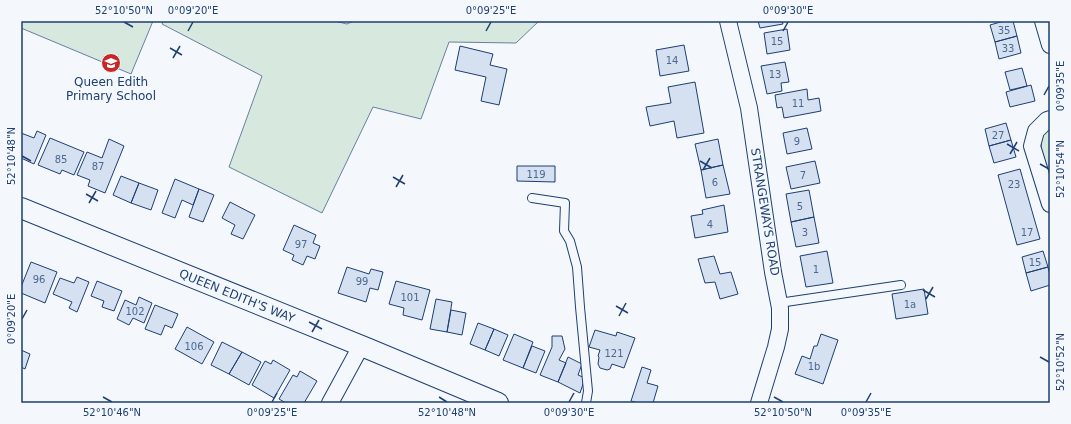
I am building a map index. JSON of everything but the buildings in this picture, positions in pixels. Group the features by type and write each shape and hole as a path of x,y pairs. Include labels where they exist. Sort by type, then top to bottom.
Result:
{"street":[{"name":"STRANGEWAYS ROAD","path":"728,21 749,108 773,272 779,303 780,330 759,403"},
{"path":"1043,21 1050,45"},
{"path":"1050,119 1036,131 1032,146 1050,204"},
{"name":"QUEEN EDITH'S WAY","path":"23,213 361,346 498,403"},
{"path":"330,403 361,346"}],"lane":[{"path":"532,198 565,203 564,231 570,241 577,267 588,391 586,403"},
{"path":"779,303 901,285"}],"shaded area":[{"name":"Queen Edith Primary School","path":"21,21 153,21 131,74 21,28"},
{"path":"163,21 334,21 347,24 354,21 539,21 516,43 449,42 421,119 373,107 322,213 229,167 262,76 162,24"},
{"path":"1050,128 1050,185 1041,155 1042,131"}],"place":[{"name":"Queen Edith Primary School","path":"111,63"}]}
